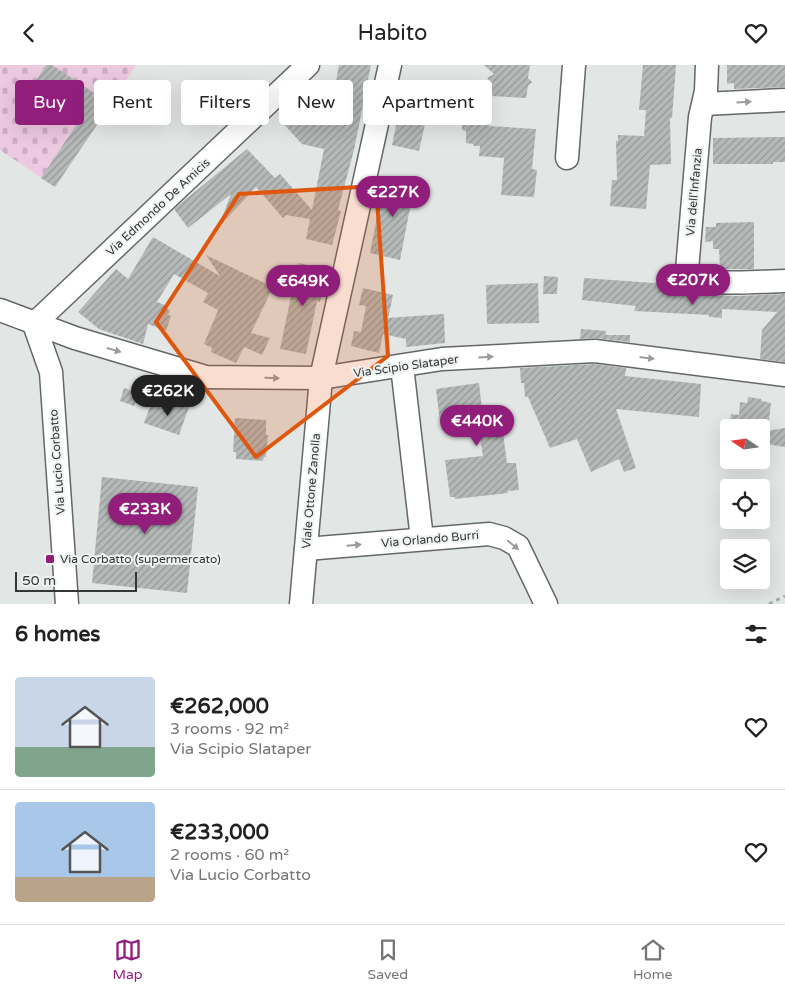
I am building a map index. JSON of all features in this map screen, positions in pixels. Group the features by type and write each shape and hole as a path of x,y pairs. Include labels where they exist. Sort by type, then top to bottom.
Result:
{"street":[{"name":"Via Edmondo De Amicis","path":"34,324 308,65"},
{"name":"Viale Ottone Zanolla","path":"301,604 321,378 390,65"},
{"path":"567,158 574,65"},
{"name":"Via dell'Infanzia","path":"707,65 706,91 700,117 687,269 692,276 721,283 785,281"},
{"path":"704,104 785,100"},
{"path":"0,311 34,324"},
{"name":"Via Scipio Slataper","path":"34,324 74,338 206,377 321,378 442,359 595,351 785,375"},
{"name":"Via Lucio Corbatto","path":"34,324 51,372 67,604"},
{"path":"51,372 74,338"},
{"path":"402,366 422,539"},
{"name":"Via Orlando Burri","path":"306,549 489,534 504,538 518,546 546,604"}],"path":[{"path":"769,604 785,596"}],"highlighted area":[{"path":"376,186 388,356 256,457 156,322 239,194"}],"green space":[{"path":"0,65 136,65 126,80 94,80 94,125 96,125 55,187 0,150"}],"building":[{"path":"46,65 52,65 75,80 37,80"},
{"path":"339,65 371,65 368,80 363,80 363,105 354,150 338,210 341,211 332,245 306,239 310,219 286,215 283,218 256,187 218,228 231,194 188,228 174,209 247,149 275,178 280,174 312,210 324,149 302,144 285,125 353,125 353,80 336,80"},
{"path":"484,65 530,65 528,78 532,82 528,86 526,98 492,96 492,80 487,78 494,74"},
{"path":"643,65 676,65 672,118 670,118 671,164 650,165 646,209 610,206 612,180 617,180 616,141 618,141 618,135 644,136 646,110 639,110"},
{"path":"727,65 785,65 785,87 734,89 734,83 727,84"},
{"path":"84,86 94,93 94,125 97,125 55,187 41,178 76,125 84,125"},
{"path":"396,125 425,125 419,151 392,145"},
{"path":"462,125 536,129 532,169 537,170 534,197 501,195 504,158 479,156 480,146 466,143 466,131 462,130"},
{"path":"785,137 785,162 773,162 773,164 713,164 713,138"},
{"path":"385,176 415,182 400,260 370,253"},
{"path":"754,222 754,269 720,269 719,249 713,249 713,241 705,242 706,227 716,227 716,223"},
{"path":"153,237 220,276 206,255 273,287 251,333 270,338 262,355 244,347 236,363 211,352 212,348 204,344 218,310 203,302 208,293 174,274 157,302 167,306 166,308 170,311 168,315 171,316 166,331 148,324 143,344 99,329 78,312 116,269 128,279"},
{"path":"298,263 328,269 320,302 317,301 306,354 280,349"},
{"path":"544,276 558,277 557,294 543,294"},
{"path":"584,278 682,285 709,295 785,294 785,362 760,359 762,330 777,312 722,309 722,318 709,317 709,315 634,311 636,306 582,300"},
{"path":"538,283 539,323 487,324 486,285"},
{"path":"363,288 393,295 388,318 444,314 445,343 406,347 406,339 383,334 379,353 351,346 354,331 361,332 366,306 359,305"},
{"path":"581,329 606,331 606,335 630,335 630,342 596,338 580,339"},
{"path":"595,364 626,368 625,376 701,384 699,417 616,409 636,468 624,472 619,459 591,472 577,439 550,448 528,397 525,397 524,383 521,383 520,368"},
{"path":"479,383 482,409 493,407 494,419 501,418 507,463 516,463 519,490 455,499 455,497 450,497 445,460 483,456 477,419 440,422 436,389"},
{"path":"124,388 139,393 134,406 120,401"},
{"path":"748,397 771,403 769,419 730,419 731,414 739,415 740,402 747,403"},
{"path":"168,399 189,407 179,435 144,423 151,404 165,409"},
{"path":"235,418 266,420 266,435 268,435 266,457 264,457 263,461 236,459 236,452 233,452"},
{"path":"785,428 785,447 770,444 770,430"},
{"path":"102,477 198,487 187,593 92,583"}],"place":[{"name":"Via Corbatto (supermercato)","path":"50,559"}]}
